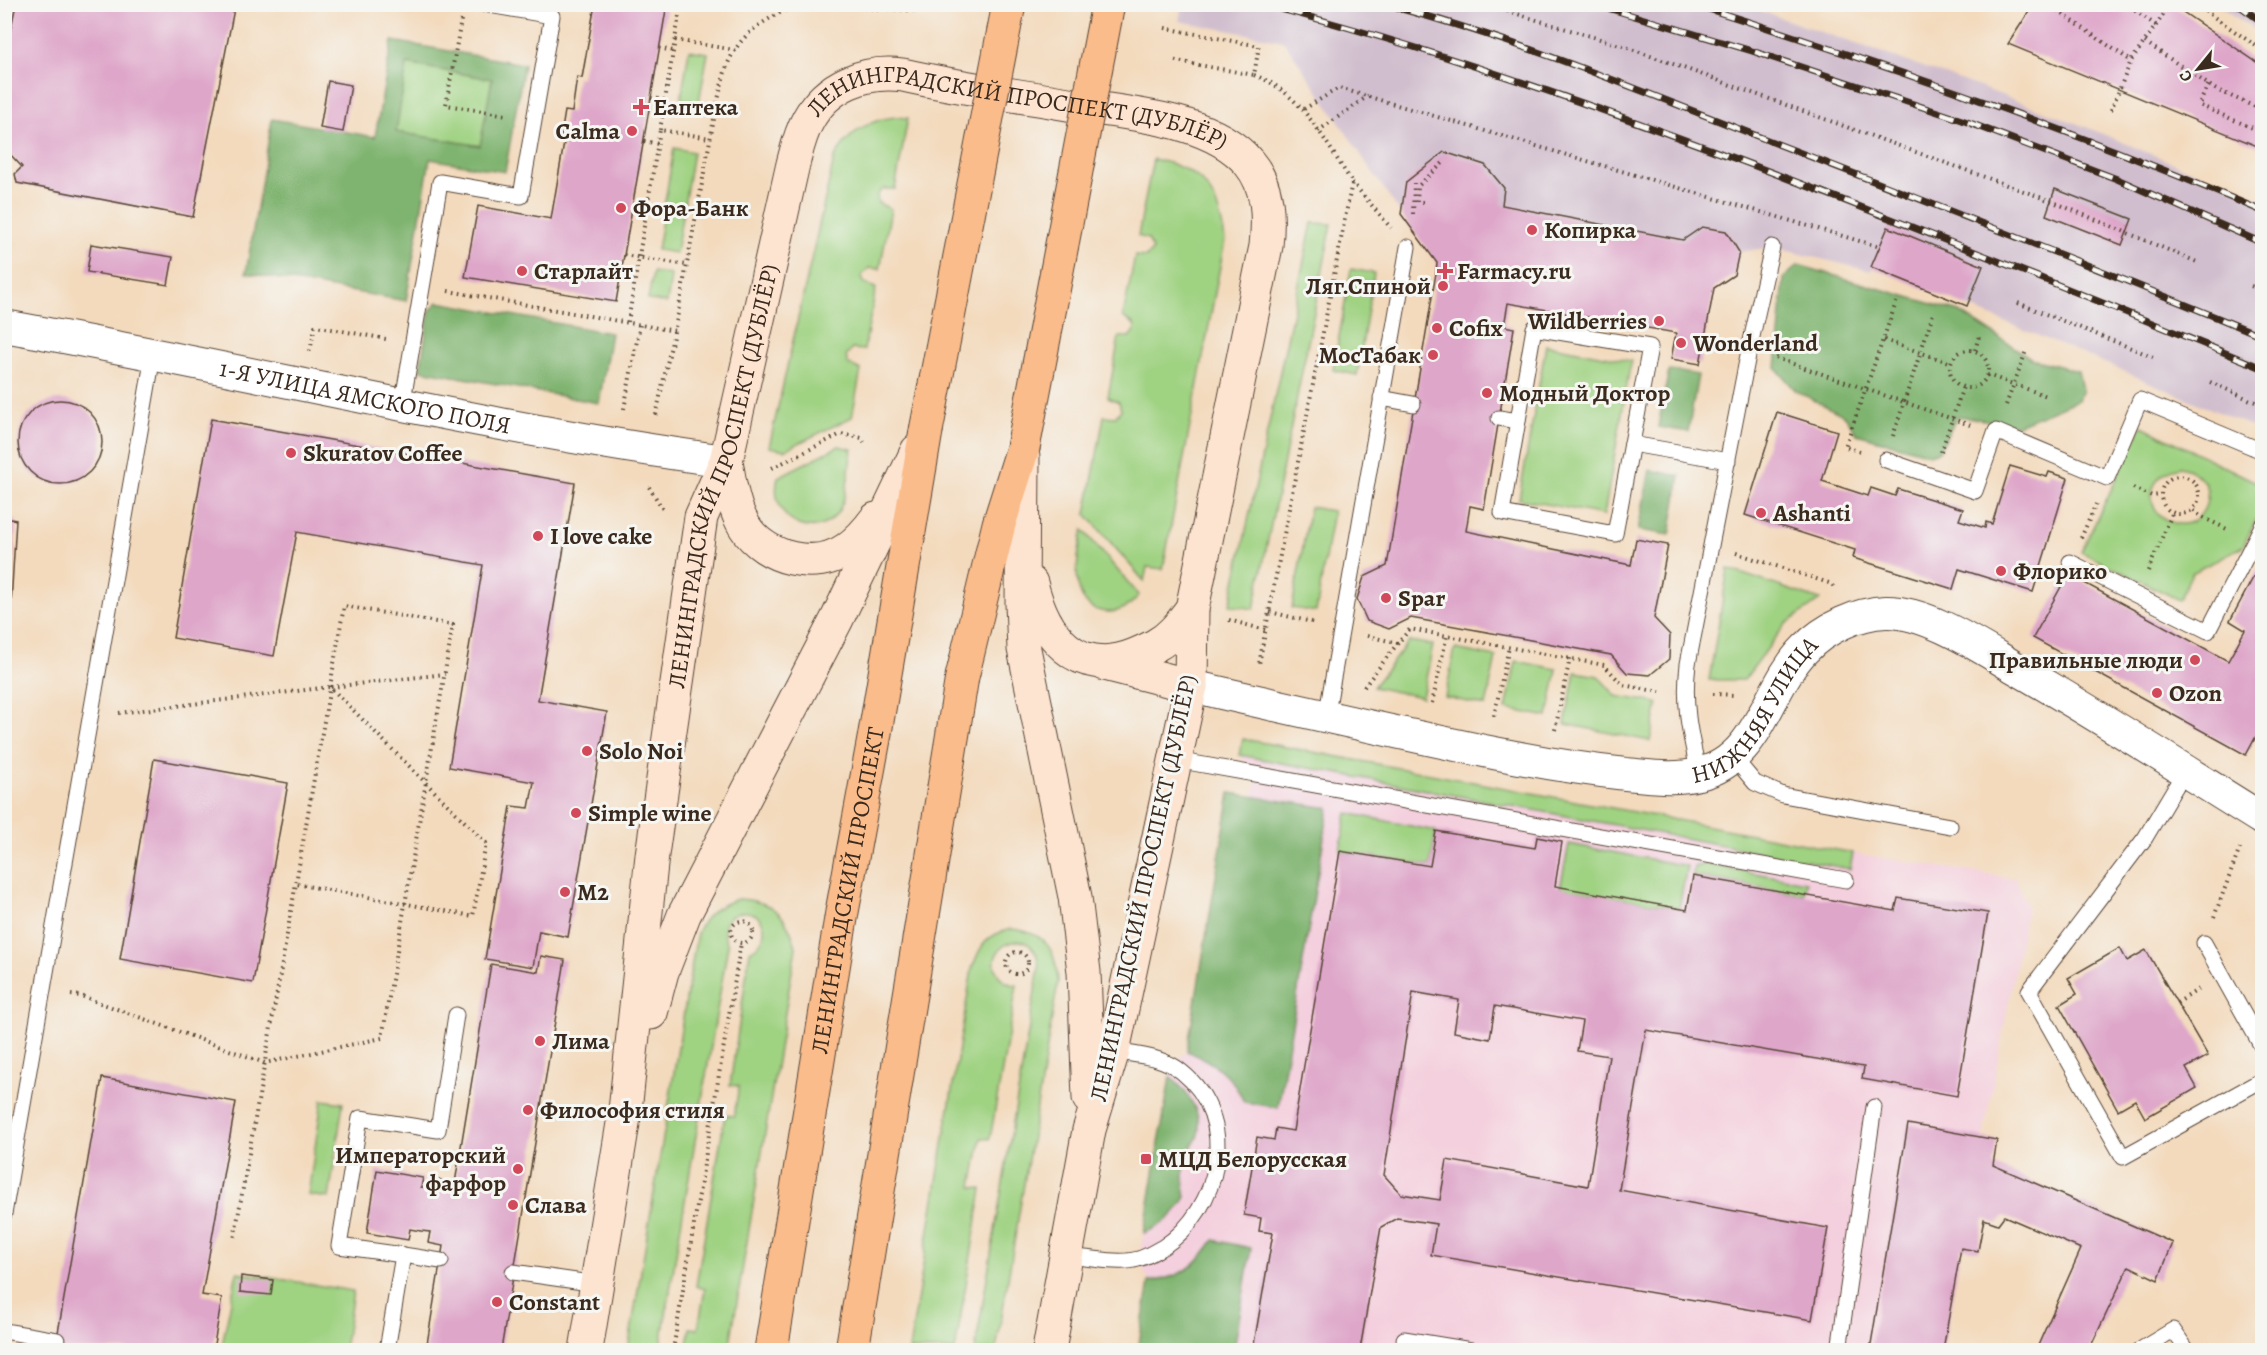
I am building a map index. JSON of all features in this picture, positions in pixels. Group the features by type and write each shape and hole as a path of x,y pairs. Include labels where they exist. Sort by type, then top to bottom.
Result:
{"main road":[{"name":"ЛЕНИНГРАДСКИЙ ПРОСПЕКТ","path":"771,1350 842,912 926,431 1009,4"},
{"path":"852,1350 962,677 999,524 1023,448 1108,4"}],"street":[{"name":"ЛЕНИНГРАДСКИЙ ПРОСПЕКТ (ДУБЛЁР)","path":"586,1350 625,1111 652,855 701,517 726,461 796,150 803,129 811,113 833,91 871,74 891,74 1160,119 1185,126 1219,140 1235,150 1249,163 1261,181 1267,202 1269,224 1266,246 1192,609 1191,686 1113,1051 1089,1130 1049,1350"},
{"name":"1-Я УЛИЦА ЯМСКОГО ПОЛЯ","path":"4,326 402,406 651,451 726,461"},
{"name":"ЛЕНИНГРАДСКИЙ ПРОСПЕКТ (ДУБЛЁР)","path":"625,1111 662,972 684,915 905,481 926,431"},
{"name":"ЛЕНИНГРАДСКИЙ ПРОСПЕКТ (ДУБЛЁР)","path":"1023,448 1024,650 1069,866 1084,972 1088,1032 1089,1130"},
{"path":"726,461 732,495 744,526 754,541 774,553 797,559 822,559 846,550 871,526 905,481"},
{"path":"1024,537 1035,601 1047,628 1066,650 1094,662 1191,686"},
{"path":"1094,662 1125,659 1153,648 1173,632 1192,609"},
{"name":"НИЖНЯЯ УЛИЦА","path":"1191,686 1326,718 1567,768 1666,778 1699,774 1734,758 1748,742 1791,664 1806,647 1827,632 1857,617 1887,612 1912,616 1948,629 2081,705 2262,819"}],"lane":[{"path":"402,406 440,182 521,196 552,16 483,4"},
{"path":"1326,718 1408,247"},
{"path":"1699,774 1688,722 1685,692 1688,664 1749,350 1772,247"},
{"path":"1534,328 1650,347 1615,534 1502,513 1518,421 1534,328"},
{"path":"4,1214 153,356"},
{"path":"1381,398 1413,404"},
{"path":"1886,460 1976,492 1996,431 2107,478 2140,400 2262,451"},
{"path":"1499,418 1518,421"},
{"path":"1632,444 1728,461"},
{"path":"2070,562 2208,631 2262,526"},
{"path":"1734,758 1755,783 1783,795 1950,826"},
{"path":"1176,760 1846,880"},
{"path":"2185,771 2145,838 2029,991 2123,1157 2262,1080"},
{"path":"2204,943 2262,1047"},
{"path":"441,1261 339,1246 360,1118 438,1130 456,1015"},
{"path":"1066,1256 1129,1261 1140,1259 1169,1242 1191,1224 1199,1212 1211,1185 1217,1159 1216,1128 1211,1111 1203,1096 1183,1072 1157,1059 1113,1051"},
{"path":"1839,1350 1874,1107"},
{"path":"387,1350 403,1255"},
{"path":"513,1272 597,1284"},
{"path":"2140,1350 2173,1330 2187,1350"},
{"path":"4,1331 57,1340"},
{"path":"1404,1339 1471,1350"}],"path":[{"path":"628,322 681,4"},
{"path":"655,421 675,331 710,138 724,75 735,50 764,22 782,11 801,4"},
{"path":"807,4 928,11"},
{"path":"1484,4 1657,58 2051,201 2197,262"},
{"path":"2048,4 2132,61"},
{"path":"2125,4 2157,26"},
{"path":"2110,110 2132,61 2171,4"},
{"path":"2196,4 2262,50"},
{"path":"462,14 446,105 487,112"},
{"path":"1165,28 1259,46 1254,75"},
{"path":"675,40 735,50"},
{"path":"2145,42 2208,85 2262,110"},
{"path":"659,48 674,51"},
{"path":"1171,60 1254,75 1269,80 1290,95 1304,109 1352,182 1408,247"},
{"path":"2208,85 2199,105 2262,132"},
{"path":"1304,109 1339,88 1880,247"},
{"path":"1318,131 1368,96"},
{"path":"651,98 666,100"},
{"path":"660,130 710,138"},
{"path":"644,141 658,144"},
{"path":"1423,202 1417,202 1418,186 1443,163"},
{"path":"1257,673 1352,182"},
{"path":"1413,214 1414,183"},
{"path":"624,255 687,265"},
{"path":"2251,286 2262,290"},
{"path":"422,287 675,331"},
{"path":"1897,300 1845,447 1886,460 1933,314"},
{"path":"2018,303 2156,358"},
{"path":"623,416 640,325"},
{"path":"309,356 315,326 413,344"},
{"path":"1975,350 1980,333"},
{"path":"1884,340 1951,363"},
{"path":"1749,350 1974,427"},
{"path":"1975,350 1985,360 1988,367 1987,375 1977,386 1963,387 1952,378 1949,371 1951,363 1960,352 1975,350"},
{"path":"1996,431 2026,351"},
{"path":"1987,375 2047,396"},
{"path":"2210,382 2262,405"},
{"path":"1932,476 1963,387"},
{"path":"772,468 841,434 862,438 864,442"},
{"path":"2173,477 2188,477 2194,482 2200,496 2194,510 2187,514 2172,514 2162,504 2160,495 2166,481 2173,477"},
{"path":"2070,562 2107,478"},
{"path":"646,482 663,510"},
{"path":"2194,510 2200,516 2254,542"},
{"path":"2137,596 2172,514"},
{"path":"1729,550 1832,584 1839,598"},
{"path":"44,990 81,996 265,1063 382,1038 453,625 344,606 265,1063 234,1240"},
{"path":"1270,612 1398,643"},
{"path":"1229,620 1265,630"},
{"path":"1357,696 1410,629 1604,665 1623,686 1659,692 1745,695"},
{"path":"1430,712 1447,635"},
{"path":"1492,726 1509,647"},
{"path":"1553,739 1570,658"},
{"path":"91,716 445,674"},
{"path":"296,884 473,916 486,843 330,687"},
{"path":"2204,943 2241,847"},
{"path":"743,920 750,924 753,930 748,941 741,943 731,934 736,922 743,920"},
{"path":"673,1350 741,943"},
{"path":"1018,952 1025,955 1028,961 1023,973 1016,974 1006,965 1007,958 1018,952"}],"shaded area":[{"path":"1182,4 1744,5 1977,86 2086,127 2262,200 2262,431 1872,267 1871,271 1772,247 1739,252 1726,231 1703,227 1683,240 1502,205 1504,188 1485,165 1445,152 1406,182 1401,214 1284,41 1179,21"},
{"path":"2218,5 2262,5 2262,35"},
{"path":"1243,739 1853,853 2016,879 2027,906 1983,1138 1908,1125 1870,1350 1138,1350 1149,1282 1139,1259 1172,1065 1187,1051 1230,793 1253,796 1258,776 1239,755"}],"green space":[{"path":"392,41 524,64 505,172 430,159 406,301 246,273 272,119 375,137","holes":["407,64 492,79 480,146 396,132"]},
{"path":"689,50 708,53 699,102 681,99"},
{"path":"407,64 492,79 481,146 395,132"},
{"path":"895,117 908,118 895,189 883,189 877,195 878,203 891,209 880,269 869,268 862,275 865,283 876,288 864,350 852,349 846,356 848,364 861,370 852,417 785,450 769,447 834,159 845,142 859,130 875,121"},
{"path":"674,148 693,152 676,253 657,250"},
{"path":"1153,159 1184,169 1205,185 1218,208 1225,240 1163,569 1147,567 1144,581 1086,514 1104,416 1115,417 1121,410 1119,402 1108,397 1119,337 1129,337 1135,330 1134,324 1123,317 1135,256 1146,257 1153,250 1148,239 1138,236"},
{"path":"1312,223 1332,224 1254,609 1230,605"},
{"path":"1798,265 1960,312 2032,359 2078,371 2082,390 2078,400 2018,425 1957,416 1939,451 1929,454 1857,434 1845,416 1796,391 1776,368 1784,278"},
{"path":"1351,269 1374,273 1357,375 1333,370"},
{"path":"653,272 671,275 667,303 648,300"},
{"path":"438,302 611,333 599,403 420,370 430,310"},
{"path":"1546,345 1631,361 1604,515 1519,499"},
{"path":"1669,370 1698,375 1688,432 1658,427"},
{"path":"2142,426 2262,485 2262,508 2243,546 2192,573 2179,600 2081,552","holes":["2180,467 2195,473 2204,483 2207,494 2206,505 2200,515 2191,522 2180,524 2167,520 2157,513 2152,493 2161,476"]},
{"path":"839,446 852,449 846,490 838,512 829,522 818,526 807,527 796,523 780,506 777,493 778,477"},
{"path":"1650,470 1680,476 1670,535 1638,530"},
{"path":"1310,507 1333,511 1316,612 1292,608"},
{"path":"1083,530 1139,595 1133,602 1117,611 1108,612 1095,609 1086,602 1080,592 1077,567"},
{"path":"1728,569 1820,600 1786,624 1744,680 1709,680"},
{"path":"1409,641 1433,645 1422,697 1373,687"},
{"path":"1455,649 1496,657 1486,706 1445,697"},
{"path":"1516,661 1557,669 1548,717 1506,709"},
{"path":"1575,672 1598,676 1616,696 1658,703 1650,741 1565,724"},
{"path":"1243,739 1853,853 1850,869 1239,755"},
{"path":"1230,793 1329,808 1278,1108 1244,1102 1234,1084 1221,1070 1187,1051"},
{"path":"1347,813 1436,831 1430,866 1340,851"},
{"path":"1569,844 1687,866 1679,908 1560,888"},
{"path":"1704,864 1806,882 1804,895 1693,876 1694,867"},
{"path":"738,899 761,903 777,911 788,926 796,947 729,1350 686,1350 690,1328 698,1329 705,1289 696,1286 725,1115 734,1116 739,1086 730,1085 750,951 760,944 764,932 762,922 757,916 748,912 732,916 726,923 724,932 728,945 660,1350 628,1350 697,933 704,920 713,911"},
{"path":"1011,929 1032,934 1046,944 1055,960 1058,982 996,1350 975,1350 1039,967 1036,952 1028,944 1019,941 1001,948 996,956 995,966 1000,977 1008,983 1017,985 990,1139 981,1138 972,1187 982,1189 955,1350 909,1350 972,969 985,942 995,934"},
{"path":"1170,1077 1183,1089 1193,1104 1199,1121 1199,1129 1185,1162 1186,1197 1168,1219 1144,1233"},
{"path":"322,1100 343,1103 329,1198 308,1195"},
{"path":"1214,1240 1251,1248 1234,1350 1138,1350 1149,1282 1171,1277 1187,1269 1201,1257"},
{"path":"237,1272 353,1291 344,1350 221,1350"}],"building":[{"path":"16,4 235,4 193,217 17,183 15,174 22,167 8,152 4,155 4,61"},
{"path":"595,4 667,4 616,302 465,277 478,206 551,219 564,143 560,142 565,111 572,112 577,77 582,78"},
{"path":"2034,4 2171,4 2262,66 2262,148 2008,44"},
{"path":"328,81 351,85 343,132 320,128"},
{"path":"1444,152 1485,165 1504,188 1502,205 1683,240 1702,227 1726,231 1739,252 1734,275 1714,288 1700,364 1671,359 1676,333 1508,303 1504,326 1514,328 1484,509 1470,506 1466,531 1631,565 1636,539 1668,545 1654,618 1670,635 1669,659 1650,675 1627,673 1611,655 1411,618 1389,629 1367,621 1357,599 1364,577 1387,566 1436,273 1437,263 1401,214 1406,182"},
{"path":"2055,189 2132,219 2122,245 2046,215"},
{"path":"1888,227 1983,266 1967,306 1871,267"},
{"path":"91,244 173,257 168,285 87,272"},
{"path":"60,400 76,403 90,412 99,426 102,442 99,458 90,472 76,481 60,484 44,481 30,472 21,458 18,442 21,426 30,412 44,403"},
{"path":"1777,412 1837,431 1822,481 1868,496 1871,488 1895,496 1898,489 1963,509 1959,520 1985,528 1986,522 1992,524 2010,466 2047,477 2049,472 2068,478 2033,592 1959,569 1953,589 1853,558 1855,550 1745,515"},
{"path":"211,419 575,483 538,700 607,712 568,937 539,931 533,967 485,959 511,806 529,808 534,782 449,767 483,565 297,532 274,656 173,638"},
{"path":"4,518 16,520 9,637 5,649"},
{"path":"2262,561 2262,725 2246,755 2033,638 2068,574 2228,661 2245,630 2230,621"},
{"path":"154,759 288,783 253,983 120,959"},
{"path":"1436,831 1535,848 1537,837 1562,842 1555,886 1687,910 1693,876 1895,911 1898,898 1988,913 1957,1096 1862,1079 1864,1067 1646,1030 1619,1190 1828,1228 1812,1320 1431,1255 1436,1224 1397,1218 1381,1227 1360,1350 1253,1350 1273,1233 1259,1231 1261,1218 1244,1215 1257,1137 1274,1140 1276,1128 1293,1131 1340,851 1430,866","holes":["1413,992 1459,1000 1454,1032 1490,1039 1495,1006 1582,1021 1577,1051 1609,1056 1588,1186 1447,1160 1440,1200 1401,1194 1384,1175"]},
{"path":"2120,948 2127,961 2146,950 2208,1056 2186,1068 2197,1088 2145,1118 2135,1100 2118,1110 2059,1005 2077,994 2068,978"},
{"path":"541,956 565,960 501,1350 426,1350 443,1246 428,1243 430,1232 410,1229 408,1240 367,1233 377,1170 423,1178 421,1187 438,1189 439,1180 455,1183 491,964 538,972"},
{"path":"102,1078 236,1102 202,1295 222,1298 213,1350 55,1350"},
{"path":"1908,1124 1997,1140 1993,1165 2173,1243 2158,1280 2129,1266 2089,1350 2036,1350 2081,1249 2004,1216 1998,1224 1984,1219 1978,1251 1961,1248 1943,1350 1870,1350"},
{"path":"241,1276 273,1280 271,1295 240,1292"},
{"path":"1987,1345 1999,1350 1985,1350"}],"railway":[{"path":"1261,4 1449,58 1633,121 1882,215 2262,368"},
{"path":"1383,4 1478,32 1618,82 2010,234 2262,336"},
{"path":"1594,4 1752,51 1962,120 2117,179 2262,243"},
{"path":"1693,4 1980,100 2122,153 2262,211"},
{"path":"2237,4 2262,22"}],"place":[{"name":"Еаптека","path":"641,107"},
{"name":"Calma","path":"632,131"},
{"name":"Фора-Банк","path":"621,208"},
{"name":"Копирка","path":"1532,230"},
{"name":"Старлайт","path":"522,271"},
{"name":"Farmacy.ru","path":"1445,271"},
{"name":"Ляг.Спиной","path":"1443,286"},
{"name":"Wildberries","path":"1659,321"},
{"name":"Cofix","path":"1437,328"},
{"name":"Wonderland","path":"1681,343"},
{"name":"МосТабак","path":"1433,355"},
{"name":"Модный Доктор","path":"1487,393"},
{"name":"Skuratov Coffee","path":"291,453"},
{"name":"Ashanti","path":"1761,513"},
{"name":"I love cake","path":"538,536"},
{"name":"Флорико","path":"2001,571"},
{"name":"Spar","path":"1386,598"},
{"name":"Правильные люди","path":"2195,660"},
{"name":"Ozon","path":"2157,693"},
{"name":"Solo Noi","path":"587,751"},
{"name":"Simple wine","path":"576,813"},
{"name":"М2","path":"565,892"},
{"name":"Лима","path":"540,1041"},
{"name":"Философия стиля","path":"528,1110"},
{"name":"МЦД Белорусская","path":"1146,1159"},
{"name":"Императорский фарфор","path":"518,1169"},
{"name":"Слава","path":"513,1205"},
{"name":"Constant","path":"497,1302"}]}
